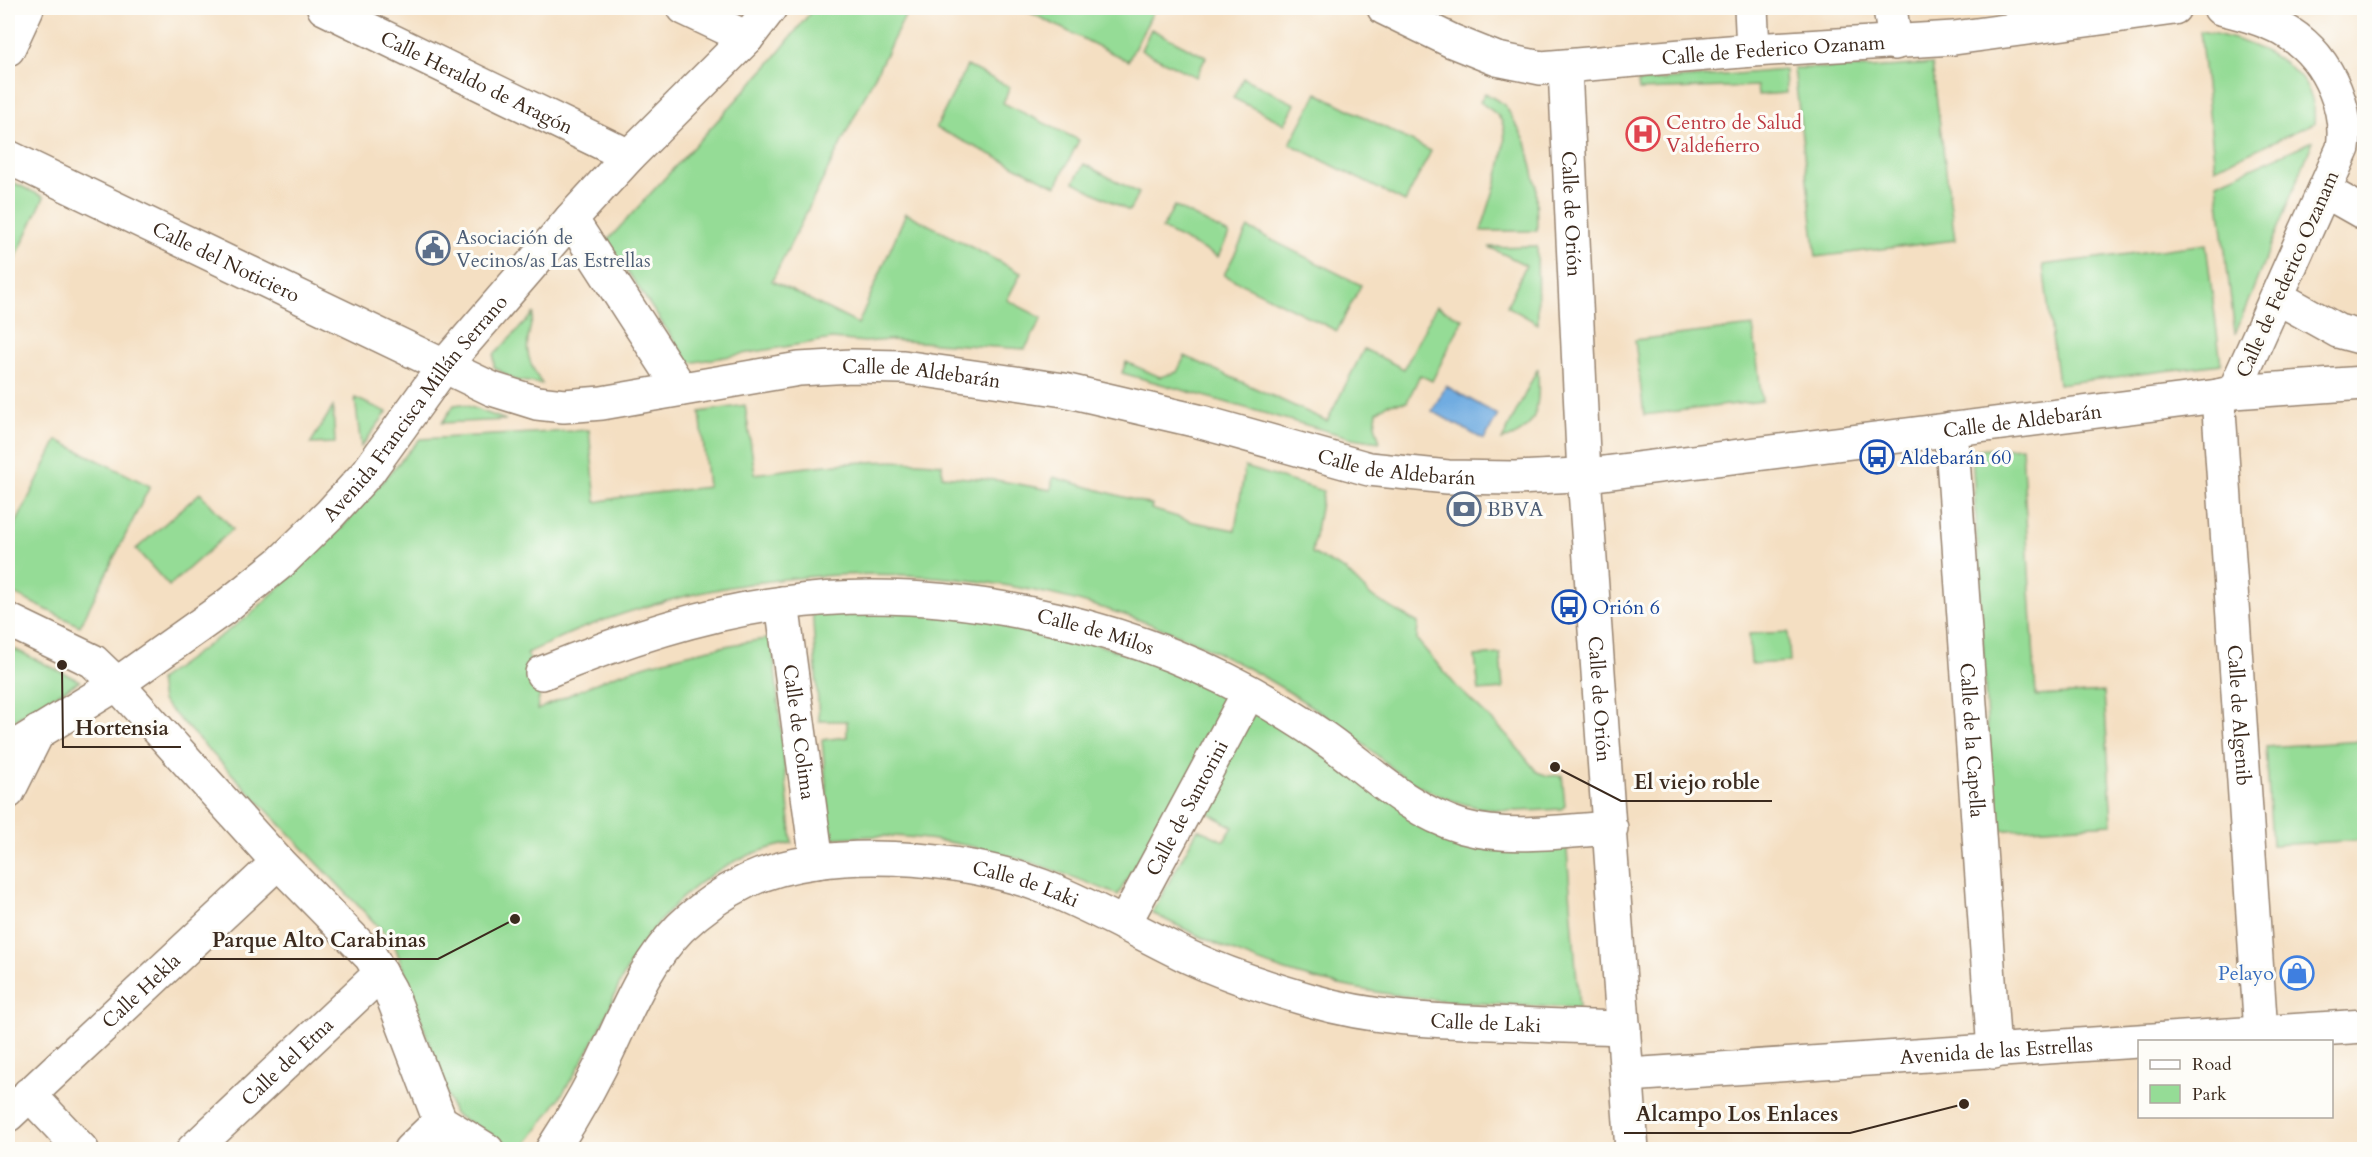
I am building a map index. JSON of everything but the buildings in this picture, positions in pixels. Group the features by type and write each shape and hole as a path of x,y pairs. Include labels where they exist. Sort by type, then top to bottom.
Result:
{"street":[{"path":"8,49 27,8"},
{"name":"Calle Heraldo de Aragón","path":"324,8 629,156"},
{"path":"684,8 747,38"},
{"name":"Avenida Francisca Millán Serrano","path":"8,751 117,684 224,608 280,563 330,514 368,472 446,365 571,219 629,156 747,38 770,8"},
{"name":"Calle de Federico Ozanam","path":"1384,8 1452,41 1497,59 1541,69 1753,50 1895,43 2028,18 2174,8"},
{"path":"1751,8 1753,50"},
{"path":"1890,8 1895,43"},
{"name":"Calle de Federico Ozanam","path":"2220,8 2264,21 2293,35 2313,51 2327,70 2354,120 2345,135 2343,148 2277,297 2226,394"},
{"name":"Calle de Orión","path":"1565,68 1584,475 1611,828 1632,1149"},
{"name":"Calle del Noticiero","path":"8,156 446,365"},
{"path":"2325,190 2364,213"},
{"path":"571,219 681,389"},
{"path":"2277,297 2328,326 2362,340"},
{"name":"Calle de Aldebarán","path":"446,365 510,395 537,403 564,406 602,403 799,369 852,366 903,367 1075,392 1198,421 1369,468 1448,477 1515,478 1584,475 2226,394 2364,383"},
{"name":"Calle de Algenib","path":"2226,394 2261,1033"},
{"name":"Calle de la Capella","path":"1951,429 1994,1052"},
{"name":"Calle de Milos","path":"542,673 654,633 782,603 877,597 911,598 1001,609 1073,623 1149,645 1250,692 1332,744 1409,803 1437,818 1466,828 1524,833 1611,828"},
{"name":"Calle de Colima","path":"782,603 817,861"},
{"path":"8,620 93,661 117,684 278,862 371,957 390,990 440,1121 487,1149"},
{"name":"Calle de Santorini","path":"1124,924 1250,692"},
{"path":"8,792 38,732"},
{"name":"Calle de Laki","path":"552,1149 597,1074 634,990 681,928 714,901 747,881 778,870 817,861 918,860 967,865 1005,874 1041,886 1191,958 1232,975 1316,1002 1359,1012 1442,1021 1624,1028"},
{"name":"Calle Hekla","path":"18,1105 278,862"},
{"name":"Calle del Etna","path":"193,1149 381,973"},
{"name":"Avenida de las Estrellas","path":"2163,1040 2364,1026"},
{"name":"Avenida de las Estrellas","path":"1628,1075 2138,1042"},
{"path":"18,1105 82,1149"},
{"path":"410,1149 440,1121"}],"green space":[{"path":"814,8 909,8 772,281 858,324 906,213 1021,273 1007,300 1042,318 1025,349 889,340 865,342 832,339 689,363 607,241 771,62"},
{"path":"1028,8 1145,8 1153,12 1128,61 1027,11"},
{"path":"1151,29 1206,57 1196,77 1141,50"},
{"path":"2200,31 2238,40 2258,48 2293,70 2305,85 2313,102 2314,123 2215,168"},
{"path":"1932,64 1955,240 1816,257 1794,68 1870,68"},
{"path":"967,66 1010,87 1003,103 1079,140 1056,186 936,128"},
{"path":"1785,70 1786,93 1758,95 1757,86 1639,90 1638,82"},
{"path":"1243,78 1295,104 1285,124 1233,98"},
{"path":"1317,93 1431,151 1405,202 1290,144"},
{"path":"1485,93 1505,105 1526,142 1536,185 1537,231 1481,231 1498,177 1505,135 1499,118 1480,102"},
{"path":"2313,141 2235,334 2217,183"},
{"path":"1084,164 1139,193 1129,211 1074,182"},
{"path":"8,180 44,197 12,266 8,264"},
{"path":"1174,206 1229,234 1218,257 1162,229"},
{"path":"1248,228 1361,285 1337,331 1224,275"},
{"path":"2206,244 2221,364 2058,384 2043,265"},
{"path":"1537,246 1538,324 1507,306 1526,265 1489,247"},
{"path":"1436,306 1463,319 1432,381 1420,375 1407,402 1388,404 1377,412 1375,425 1380,442 1352,438 1122,373 1126,362 1160,377 1177,372 1185,356 1327,421 1364,349 1404,369"},
{"path":"534,313 528,350 531,365 542,384 514,380 494,367 494,355"},
{"path":"1753,326 1762,401 1644,415 1635,340"},
{"path":"1538,368 1537,403 1531,422 1515,436 1502,440"},
{"path":"355,398 387,412 361,447"},
{"path":"462,404 506,420 442,423 454,405"},
{"path":"745,405 755,474 825,465 872,462 942,464 942,476 996,480 1051,490 1053,477 1152,505 1151,509 1194,522 1235,530 1245,467 1323,491 1312,553 1345,570 1372,597 1418,623 1417,640 1457,687 1506,734 1537,772 1548,776 1562,775 1565,806 1561,809 1505,811 1472,806 1443,797 1406,778 1314,708 1262,676 1183,637 1100,607 1015,587 928,576 840,575 753,583 667,601 583,628 527,653 541,686 537,710 596,683 654,663 772,638 792,843 737,860 691,890 671,908 637,952 620,983 603,1023 566,1088 534,1134 522,1149 518,1149 454,1114 394,943 162,701 159,680 250,615 343,526 420,439 589,430 596,502 708,487 700,412"},
{"path":"333,407 335,443 310,444"},
{"path":"57,440 150,486 80,626 8,591 8,540"},
{"path":"2022,447 2036,696 2104,692 2112,824 1993,831 1972,450"},
{"path":"200,493 233,529 169,586 136,549"},
{"path":"812,606 1013,616 1223,687 1374,789 1566,837 1579,1008 1431,999 1358,989 1322,981 1251,959 1152,913 1198,829 1224,841 1233,827 1176,794 1118,895 1033,863 976,847 887,836 831,838 822,740 847,737 847,721 819,721"},
{"path":"1788,632 1790,662 1751,664 1749,634"},
{"path":"8,646 80,681 8,724"},
{"path":"1500,654 1503,689 1479,691 1475,656"},
{"path":"2364,741 2364,840 2272,845 2266,747"}],"water":[{"path":"1446,386 1498,415 1484,440 1432,411"}],"place":[{"name":"Centro de Salud Valdefierro","path":"1643,134"},
{"name":"Asociación de Vecinos/as Las Estrellas","path":"433,248"},
{"name":"Aldebarán 60","path":"1877,457"},
{"name":"BBVA","path":"1464,509"},
{"name":"Orión 6","path":"1569,607"},
{"name":"Hortensia","path":"62,665"},
{"name":"El viejo roble","path":"1555,767"},
{"name":"Parque Alto Carabinas","path":"515,919"},
{"name":"Pelayo","path":"2297,973"},
{"name":"Alcampo Los Enlaces","path":"1964,1104"}]}
